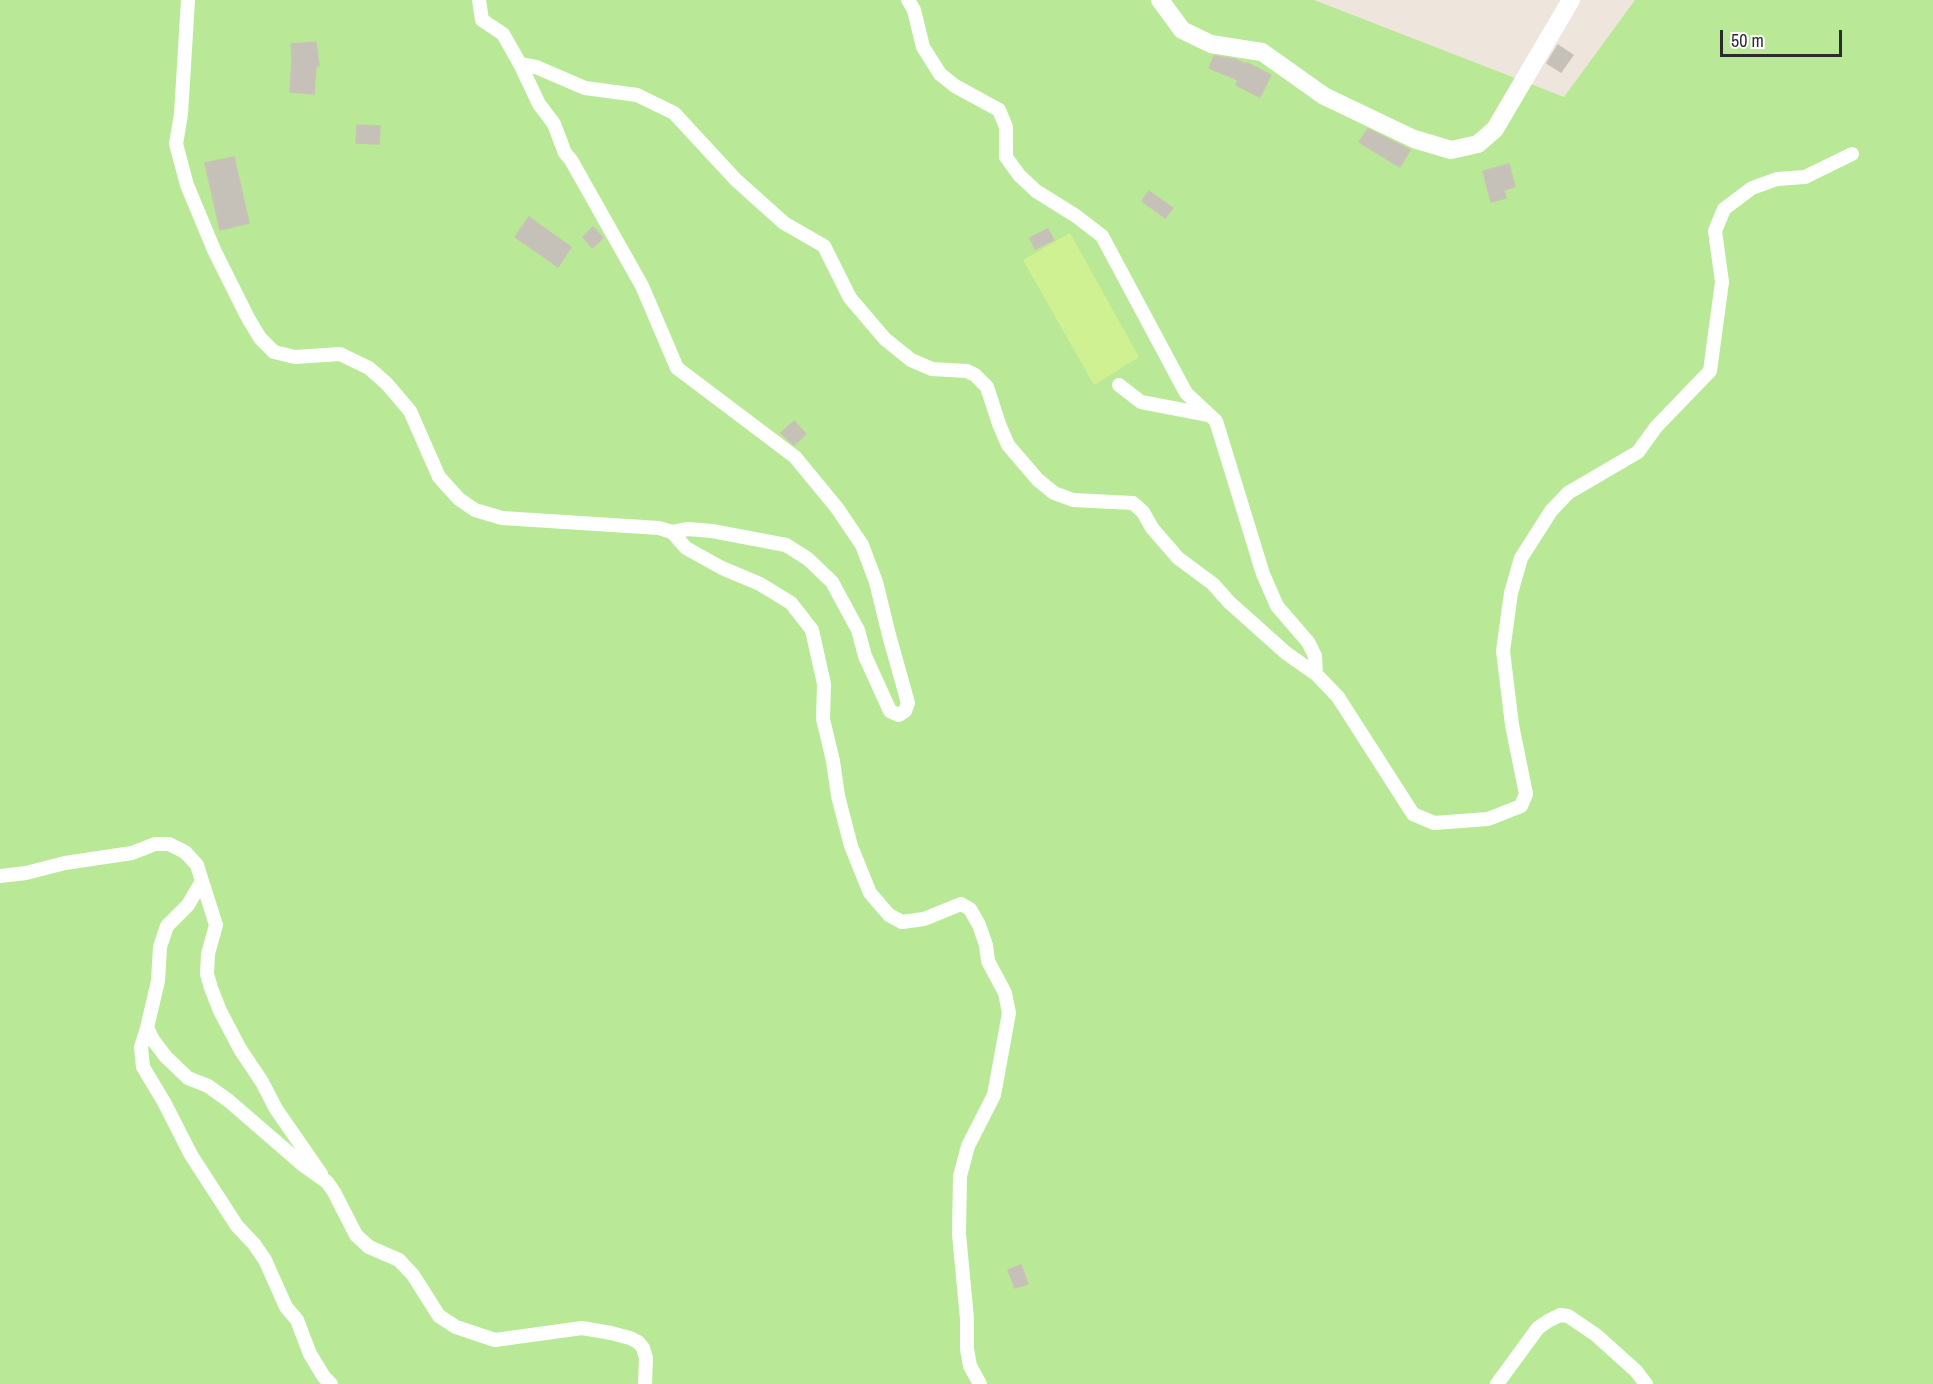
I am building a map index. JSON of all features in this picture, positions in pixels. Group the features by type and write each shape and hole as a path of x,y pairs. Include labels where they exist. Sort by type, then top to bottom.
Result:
{"street":[{"path":"188,0 181,114 176,144 187,185 214,250 260,338 274,352 295,357 340,354 369,368 387,384 410,411 439,477 459,499 475,510 502,518 659,528 672,532 688,529 712,531 786,545 808,559 832,582 858,630 865,656 890,711 899,715 905,711 908,703 876,582 862,545 837,508 795,457 676,368 642,286 565,153 554,124 539,104 503,34 482,20 479,0"},
{"path":"908,0 914,10 923,47 940,74 955,86 999,110 1006,127 1006,157 1019,175 1036,191 1076,216 1102,236 1186,393 1216,421 1263,574 1277,606 1308,642 1315,656 1316,674"},
{"path":"1160,0 1182,30 1211,44 1262,52 1324,96 1414,139 1451,150 1478,144 1495,129 1571,0"},
{"path":"520,64 536,67 585,88 637,95 674,113 736,180 784,223 824,246 850,298 885,339 911,360 932,369 967,372 975,375 987,387 1008,445 1038,480 1054,493 1073,500 1133,503 1143,512 1152,528 1178,558 1213,584 1229,602 1286,652 1316,674 1338,697 1413,814 1434,823 1488,819 1521,806 1526,794 1512,725 1503,651 1511,593 1521,558 1551,511 1568,493 1638,452 1656,427 1710,371 1722,282 1715,231 1724,209 1752,188 1777,179 1805,177 1852,154"},
{"path":"1119,386 1141,402 1209,415"},
{"path":"672,532 686,548 722,568 760,584 791,603 812,630 824,684 823,719 838,796 852,846 870,892 889,915 902,922 924,919 961,904 970,909 986,945 988,961 1005,993 1009,1012 994,1095 968,1146 960,1176 959,1234 967,1319 967,1349 970,1366 980,1384"},
{"path":"0,876 124,854 155,844 169,844 185,852 197,865 216,926 208,954 207,974 217,1003 240,1049 262,1082 276,1109 334,1192 356,1235 369,1246 399,1260 412,1275 439,1316 456,1327 495,1340 582,1328 611,1333 638,1342 643,1348 646,1358 645,1384"},
{"path":"202,881 188,905 167,926 160,946 158,981 141,1047 142,1067 164,1102 191,1155 237,1226 265,1260 279,1295 297,1320 310,1354 331,1384"},
{"path":"147,1028 166,1058 188,1078 208,1086 229,1101 303,1165 327,1182"},
{"path":"1497,1384 1538,1329 1560,1315 1568,1316 1596,1335 1636,1371 1646,1384"}],"green space":[{"path":"0,0 1314,0 1564,97 1635,0 1933,0 1933,1384 0,1384"},
{"path":"1070,233 1139,357 1094,385 1023,260"}],"building":[{"path":"316,42 319,66 316,66 314,94 290,92 291,44"},
{"path":"1558,45 1573,55 1561,72 1547,63"},
{"path":"1214,56 1247,63 1271,75 1260,97 1236,85 1238,80 1209,68"},
{"path":"357,125 380,126 379,144 356,143"},
{"path":"1368,129 1410,150 1400,167 1359,142"},
{"path":"234,157 249,223 220,230 205,163"},
{"path":"1509,164 1515,187 1504,190 1506,198 1491,202 1483,171"},
{"path":"1149,191 1173,208 1165,218 1142,201"},
{"path":"529,217 571,247 558,267 515,237"},
{"path":"593,227 603,238 592,248 583,237"},
{"path":"1048,229 1054,240 1035,249 1030,238"},
{"path":"794,421 806,434 794,445 781,433"},
{"path":"1021,1265 1028,1284 1015,1288 1008,1270"}]}
